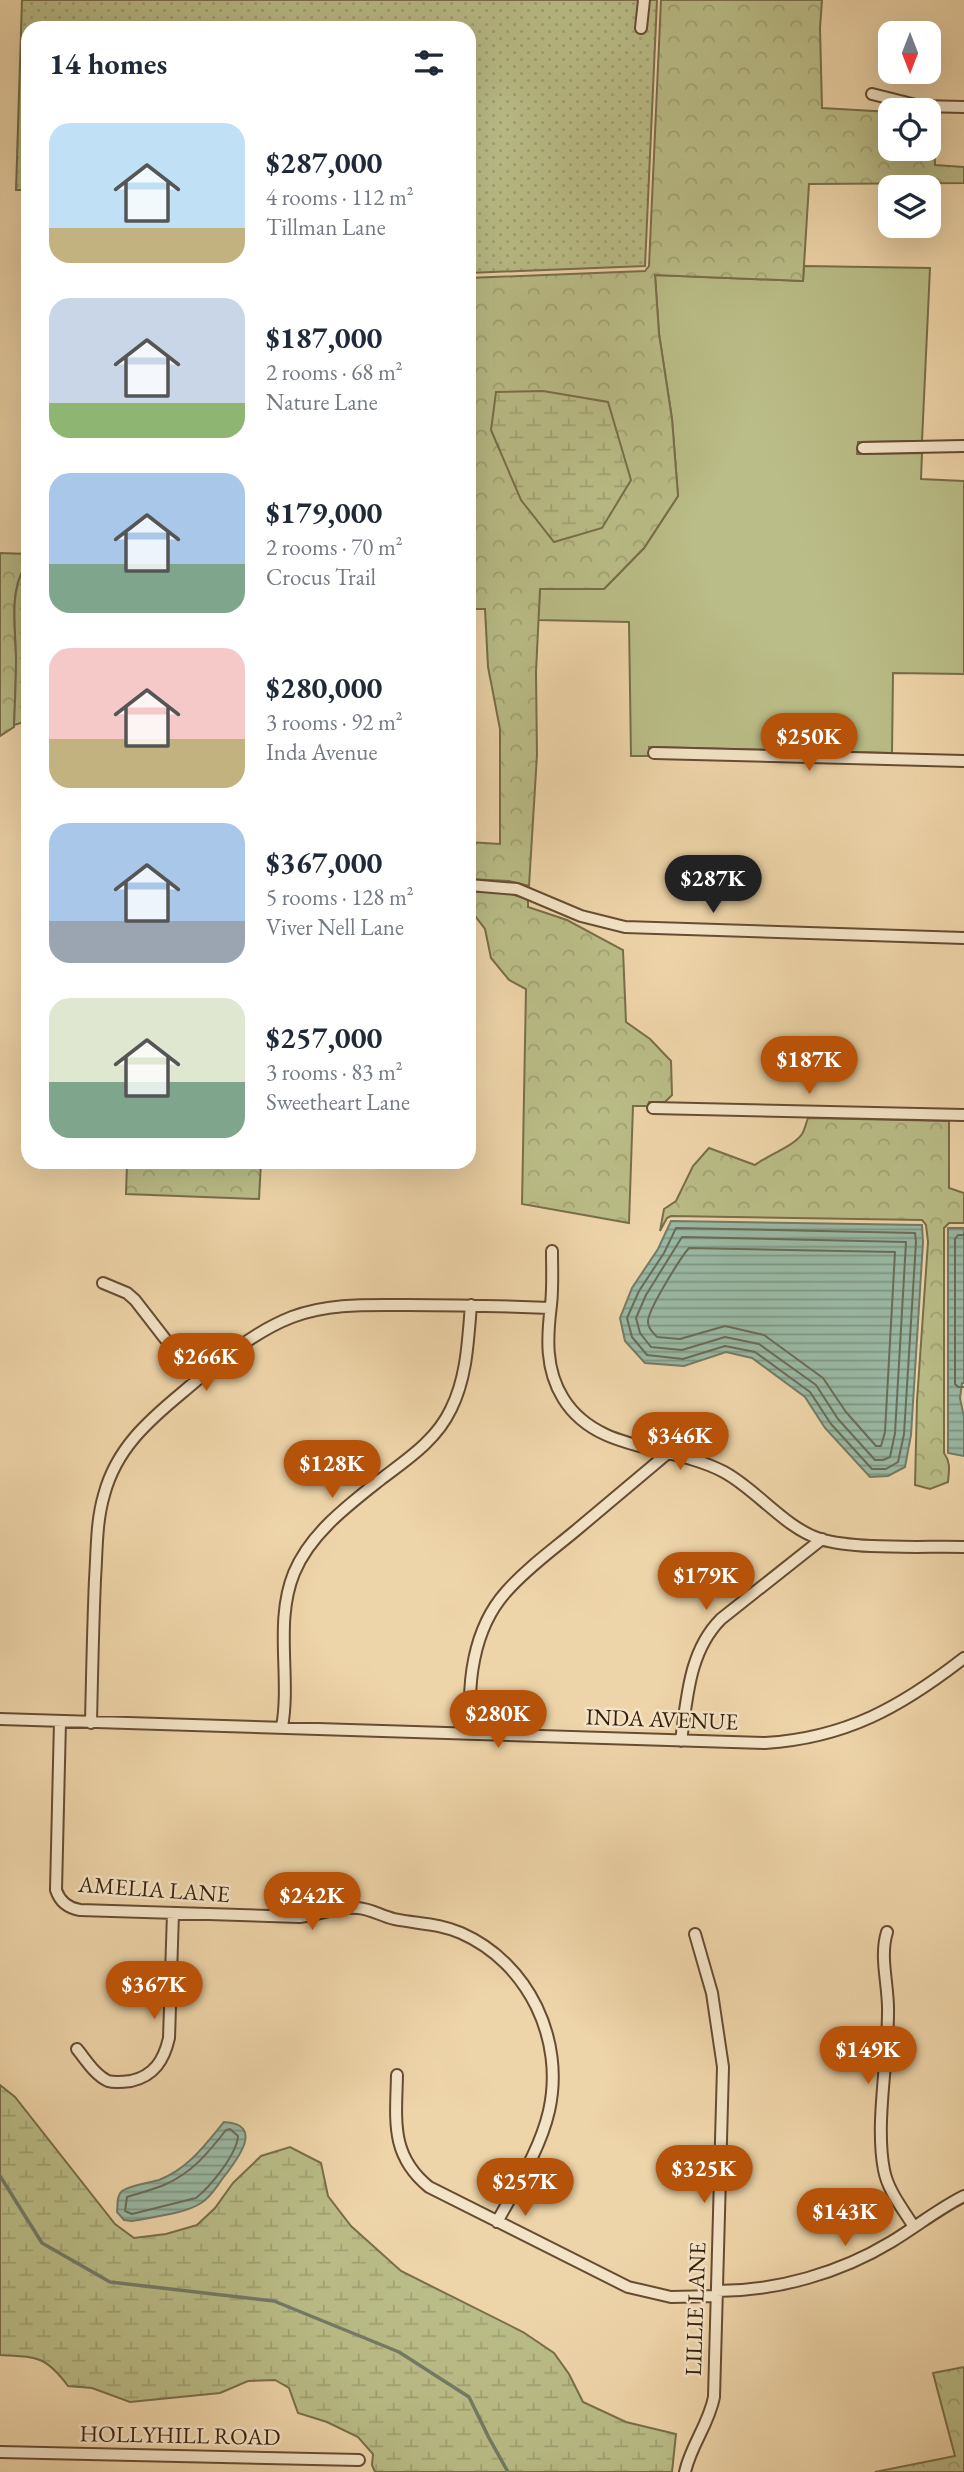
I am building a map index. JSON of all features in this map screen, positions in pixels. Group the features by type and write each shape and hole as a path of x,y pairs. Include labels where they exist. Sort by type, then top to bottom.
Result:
{"street":[{"path":"641,28 645,0"},
{"path":"872,94 920,106 964,107"},
{"path":"863,448 964,446"},
{"path":"654,753 964,761"},
{"path":"476,886 517,889 581,916 625,927 964,938"},
{"path":"653,1108 964,1115"},
{"path":"552,1251 549,1359 558,1390 566,1404 586,1423 614,1439 696,1460 726,1473 796,1525 822,1539 877,1545 964,1547"},
{"path":"103,1283 127,1293 135,1300 197,1380"},
{"path":"91,1723 100,1509 117,1461 138,1431 248,1340 280,1322 307,1312 346,1305 551,1308"},
{"path":"282,1727 286,1688 284,1630 294,1573 316,1535 421,1447 446,1419 459,1390 471,1305"},
{"path":"472,1733 470,1693 474,1661 485,1627 504,1595 535,1564 668,1453"},
{"path":"681,1741 695,1663 707,1635 721,1619 822,1539"},
{"path":"960,1661 964,1675"},
{"name":"INDA AVENUE","path":"0,1719 765,1743 805,1739 857,1724 900,1703 960,1661"},
{"name":"AMELIA LANE","path":"60,1721 57,1889 61,1901 68,1906 80,1910 300,1917 334,1909 358,1908 394,1919 444,1927 472,1938 502,1960 530,1994 544,2022 551,2046 553,2083 549,2112 540,2140 497,2222"},
{"path":"77,2049 96,2072 113,2082 125,2082 147,2075 164,2057 169,2038 173,1913"},
{"path":"887,1932 882,1947 888,1991 882,2160 889,2187 914,2227"},
{"name":"LILLIE LANE","path":"685,2472 714,2397 723,2067 712,1993 695,1934"},
{"path":"397,2075 400,2150 410,2168 435,2191 628,2287 671,2297 740,2291 814,2276 866,2256 964,2196"},
{"name":"HOLLYHILL ROAD","path":"0,2452 359,2459"}],"green space":[{"path":"22,0 657,0 645,266 476,273 476,21 21,21"},
{"path":"661,0 822,0 822,108 878,111 878,161 935,161 935,165 964,167 964,183 941,183 941,175 878,175 878,184 809,184 803,281 655,275 659,334 672,419 678,496 644,548 604,589 540,589 536,672 537,755 529,886 509,881 476,879 476,842 500,844 500,729 488,667 485,609 476,609 476,278 645,271 649,266"},
{"path":"21,32 21,190 16,190"},
{"path":"804,266 930,268 922,441 858,442 857,454 922,453 921,479 964,481 964,674 893,673 892,753 649,747 649,756 631,756 629,622 538,620 540,589 604,589 644,548 678,496 672,419 659,334 655,275 803,281"},
{"path":"543,391 608,402 631,480 602,528 554,542 521,500 491,430 496,392"},
{"path":"0,553 21,554 21,574 14,613 14,727 0,736"},
{"path":"21,574 21,723 14,725 14,612"},
{"path":"476,891 507,893 528,899 528,907 567,920 623,950 626,1022 650,1039 671,1061 672,1095 665,1102 633,1106 629,1223 522,1204 526,989 509,980 491,958 485,929 476,917"},
{"path":"808,1118 949,1121 949,1188 964,1193 964,1223 949,1223 944,1228 944,1453 949,1470 948,1482 930,1489 915,1485 917,1401 928,1242 926,1225 922,1220 671,1216 660,1231 664,1209 676,1201 693,1166 709,1148 755,1165 798,1138"},
{"path":"127,1169 261,1169 259,1199 126,1194"},
{"path":"0,2085 15,2097 115,2224 134,2238 166,2234 197,2225 215,2208 233,2183 261,2156 290,2147 321,2163 328,2196 351,2226 401,2271 523,2332 554,2353 569,2374 583,2402 626,2422 676,2434 672,2472 375,2472 372,2465 373,2454 358,2437 327,2422 298,2413 289,2388 275,2380 248,2381 220,2393 130,2402 92,2388 68,2386 53,2368 39,2360 0,2355"},
{"path":"964,2367 964,2472 875,2472 955,2456 933,2373"}],"water":[{"path":"671,1221 922,1225 911,1435 905,1467 888,1476 870,1477 825,1428 805,1397 752,1358 726,1352 684,1366 645,1363 625,1341 620,1318 632,1288 658,1249"},
{"path":"948,1228 964,1228 964,1383 960,1398 964,1417 964,1456 948,1453"},
{"path":"224,2122 237,2124 246,2136 235,2162 208,2198 194,2207 177,2212 132,2221 124,2220 117,2212 118,2198 122,2191 159,2180 179,2170"}],"waterway":[{"path":"0,2176 42,2243 110,2282 274,2301 399,2352 469,2397 508,2472"}]}
